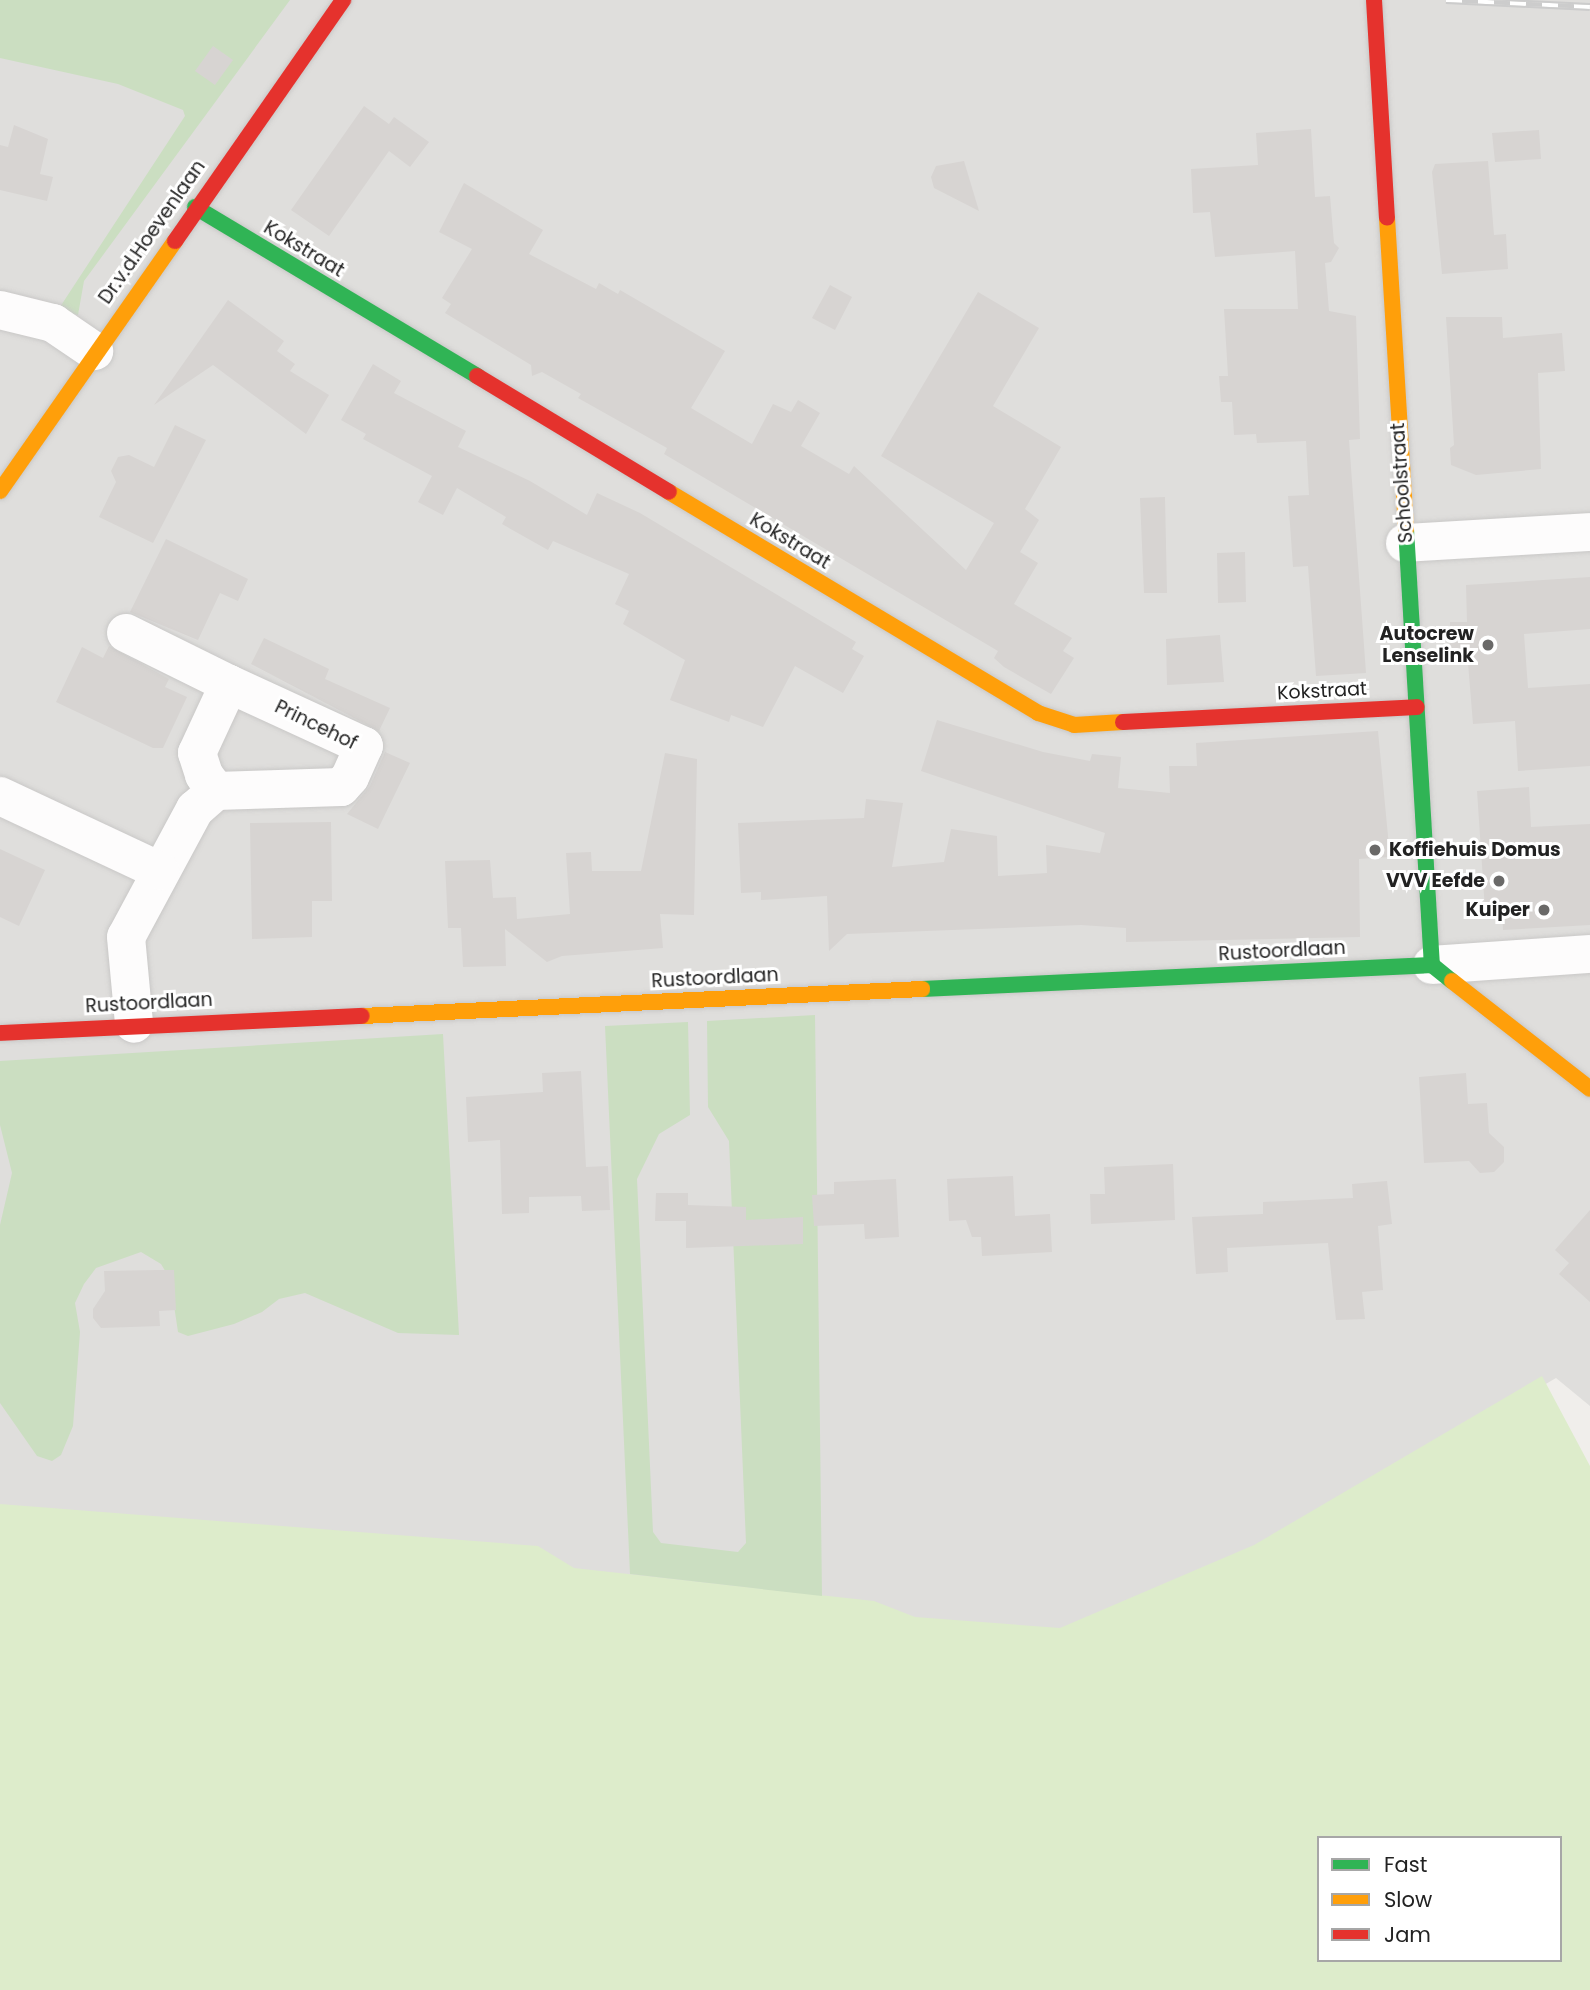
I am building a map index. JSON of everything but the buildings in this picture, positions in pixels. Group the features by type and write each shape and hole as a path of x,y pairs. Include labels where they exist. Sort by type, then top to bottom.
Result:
{"street":[{"name":"Dr.v.d.Hoevenlaan","path":"0,491 94,351 344,0"},
{"name":"Schoolstraat","path":"1374,0 1432,965"},
{"name":"Kokstraat","path":"195,207 1038,713 1074,725 1417,707"},
{"path":"0,310 53,323 94,351"},
{"path":"1405,542 1590,532"},
{"name":"Princehof","path":"126,633 364,746 350,777 341,787 216,791"},
{"path":"134,1024 126,937 195,809 216,791 201,769 197,753 229,684"},
{"path":"0,796 160,871"},
{"path":"1432,965 1590,954"},
{"path":"1432,965 1590,1089"},
{"name":"Rustoordlaan","path":"0,1033 134,1024 1432,965"}],"shaded area":[{"path":"0,0 1590,0 1590,1406 1556,1378 1309,1523 1056,1638 0,1534"}],"green space":[{"path":"0,0 290,0 84,281 78,315 58,310 185,116 183,110 118,84 0,58"},
{"path":"815,1015 822,1596 630,1574 605,1026 688,1022 690,1115 659,1134 637,1179 653,1532 661,1543 738,1552 746,1543 729,1141 708,1107 707,1021"},
{"path":"443,1034 459,1335 398,1333 305,1293 279,1299 262,1312 234,1324 188,1336 178,1332 170,1279 161,1264 141,1252 96,1268 84,1284 75,1303 80,1332 73,1426 61,1455 52,1461 37,1456 0,1403 0,1225 12,1173 0,1125 0,1061"},
{"path":"1542,1376 1590,1466 1590,1990 0,1990 0,1504 538,1546 574,1568 874,1601 915,1617 1060,1628 1254,1545"}],"railway":[{"path":"1446,0 1590,7"}],"traffic: fast":[{"path":"195,207 477,376"},
{"path":"1406,529 1432,965 1452,981"},
{"path":"922,989 1432,965"}],"traffic: slow":[{"path":"1387,218 1406,529"},
{"path":"0,491 175,241"},
{"path":"669,492 1038,713 1074,725 1123,722"},
{"path":"1452,981 1590,1089"},
{"path":"362,1016 922,989"}],"traffic: jam":[{"path":"175,241 343,0"},
{"path":"1374,0 1387,218"},
{"path":"477,376 669,492"},
{"path":"1123,722 1417,707"},
{"path":"0,1033 362,1016"}],"place":[{"name":"Autocrew Lenselink","path":"1488,645"},
{"name":"Koffiehuis Domus","path":"1375,850"},
{"name":"VVV Eefde","path":"1499,881"},
{"name":"Kuiper","path":"1544,910"}]}
